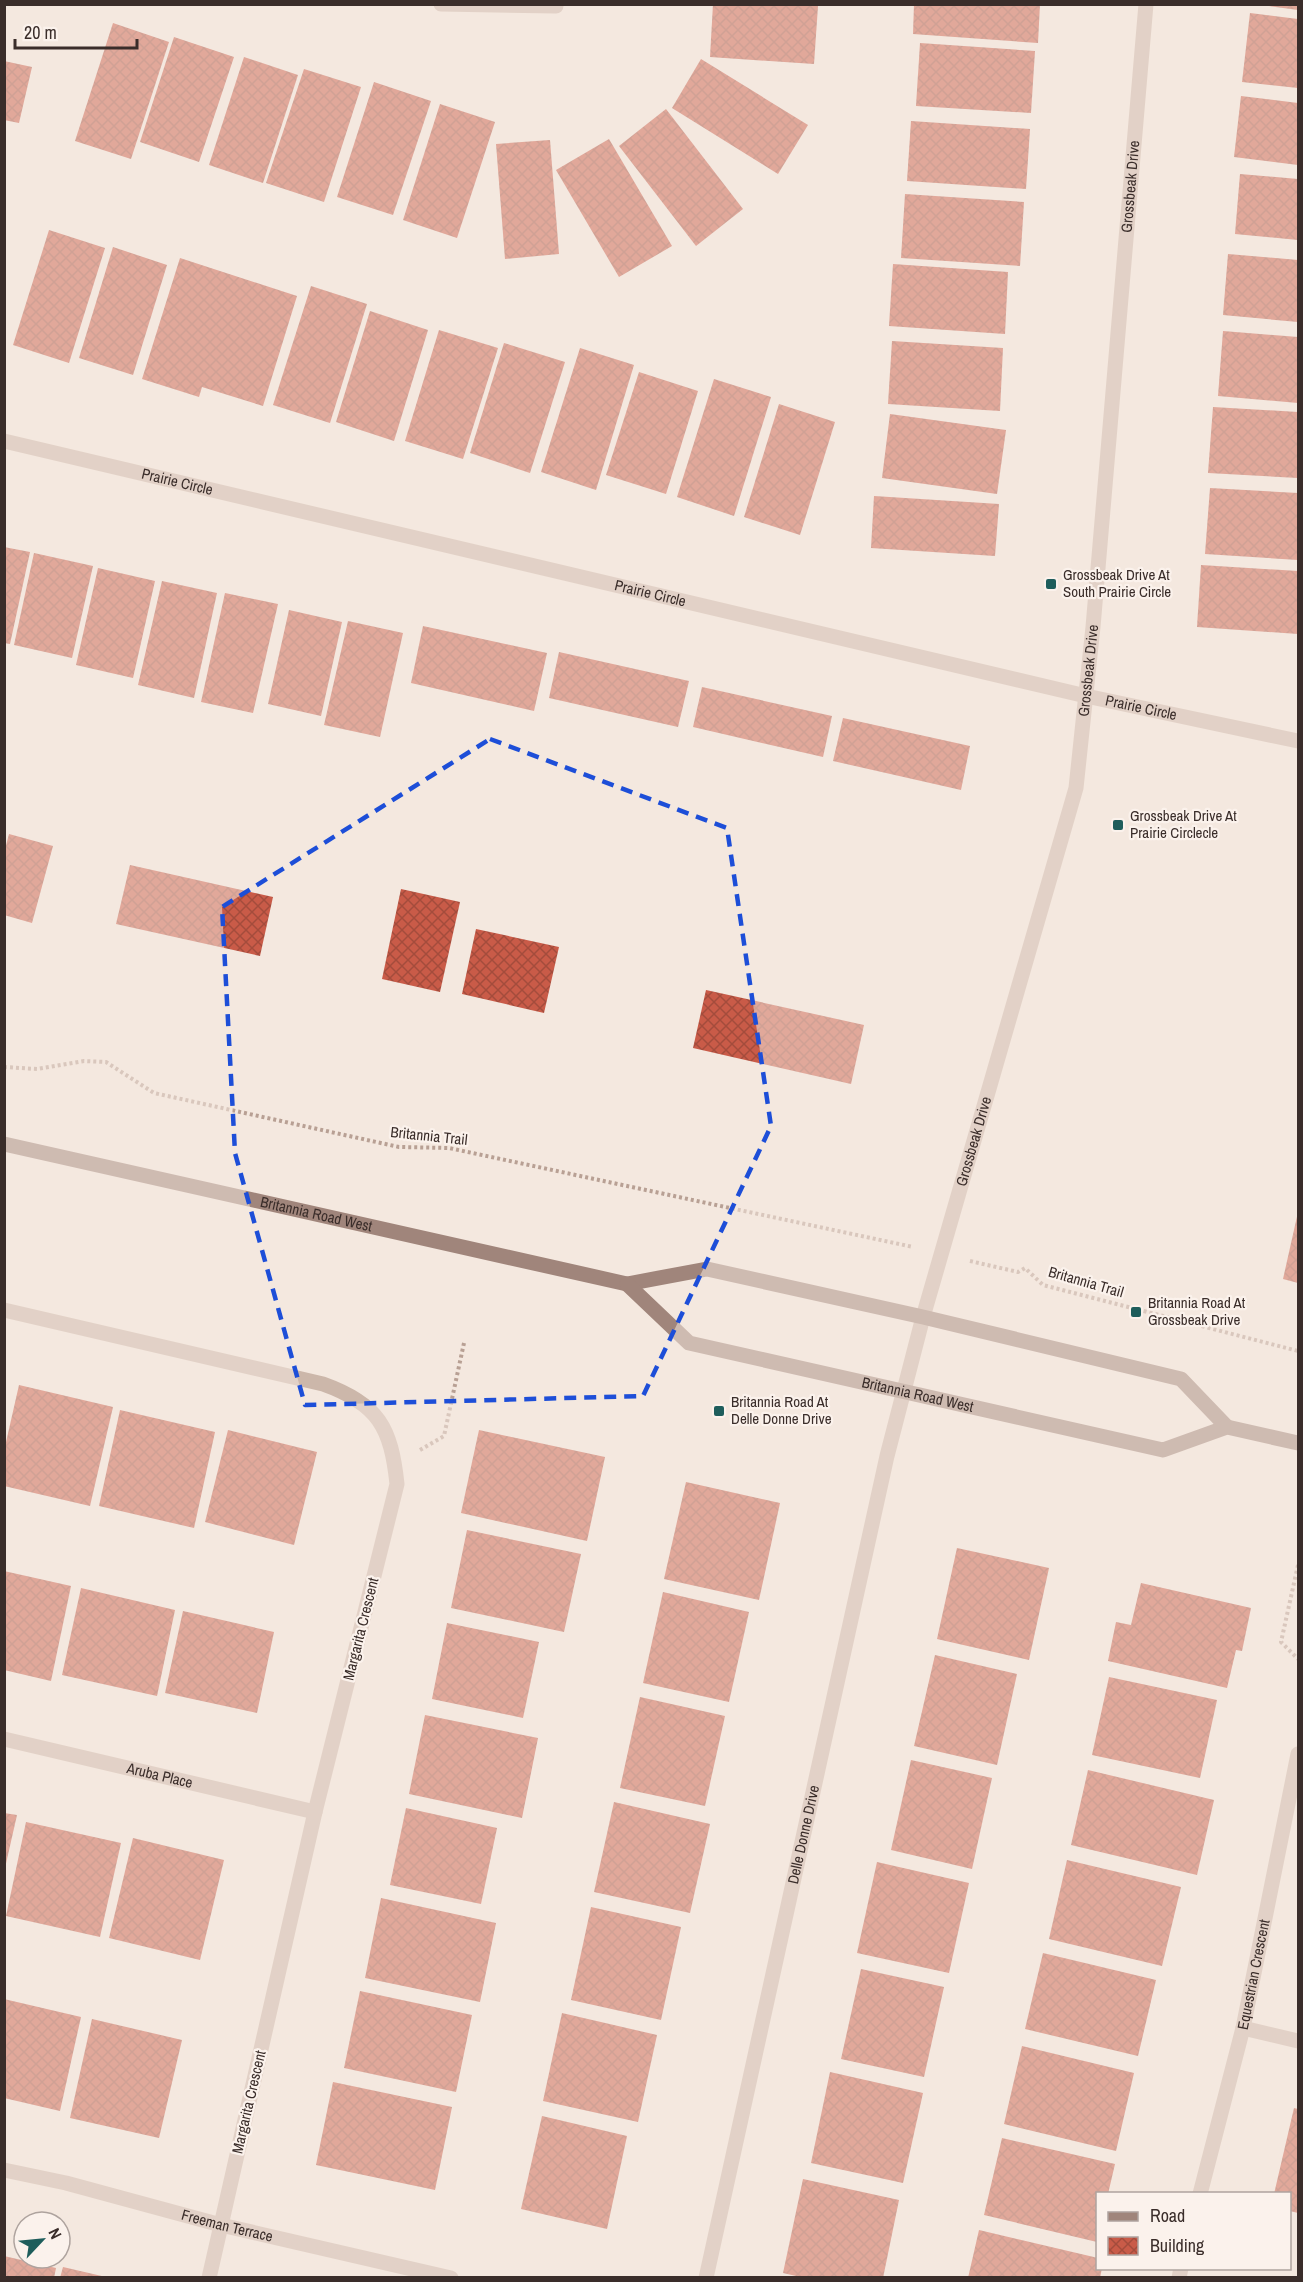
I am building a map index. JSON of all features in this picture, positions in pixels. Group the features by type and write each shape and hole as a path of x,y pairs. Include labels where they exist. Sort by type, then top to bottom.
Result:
{"main road":[{"name":"Britannia Road West","path":"4,1144 627,1284 707,1269 923,1317 1180,1379 1227,1427 1163,1450 689,1343 627,1284"},
{"path":"1227,1427 1299,1443"}],"street":[{"path":"441,4 556,6"},
{"name":"Grossbeak Drive","path":"923,1317 1076,788 1146,4"},
{"name":"Prairie Circle","path":"4,441 1086,696 1299,741"},
{"name":"Margarita Crescent","path":"4,1310 340,1390 380,1418 392,1444 397,1484 315,1812 221,2225"},
{"name":"Delle Donne Drive","path":"706,2277 875,1508 923,1317"},
{"name":"Aruba Place","path":"4,1739 315,1812"},
{"name":"Equestrian Crescent","path":"1200,2192 1243,2028 1299,1754"},
{"path":"1243,2028 1299,2041"},
{"name":"Freeman Terrace","path":"4,2170 66,2183 221,2225 451,2277"},
{"path":"209,2277 221,2225"}],"path":[{"name":"Britannia Trail","path":"4,1067 37,1069 84,1061 105,1062 154,1093 399,1147 449,1148 823,1230 892,1242"},
{"name":"Britannia Trail","path":"941,1254 1018,1272 1025,1268 1043,1285 1299,1351"},
{"path":"395,1465 444,1436 464,1343"},
{"path":"1299,1564 1281,1642 1299,1659"}],"highlighted area":[{"path":"490,739 727,828 771,1126 643,1396 305,1405 235,1153 222,907"}],"building":[{"path":"713,4 818,6 814,64 710,57"},
{"path":"914,4 1040,4 1038,43 913,34"},
{"path":"1269,4 1298,4 1298,10 1269,6"},
{"path":"1250,13 1298,19 1298,88 1242,82"},
{"path":"113,23 169,42 131,159 75,141"},
{"path":"174,37 234,57 199,162 140,142"},
{"path":"920,43 1035,51 1031,113 916,106"},
{"path":"244,57 298,75 263,183 209,165"},
{"path":"701,59 808,125 778,174 672,108"},
{"path":"4,61 32,67 19,123 4,120"},
{"path":"304,69 361,87 324,202 266,183"},
{"path":"374,82 431,101 393,215 337,197"},
{"path":"1241,96 1298,103 1298,165 1234,157"},
{"path":"440,104 495,122 457,238 403,220"},
{"path":"666,109 743,209 696,246 619,146"},
{"path":"911,121 1030,129 1026,189 907,181"},
{"path":"609,139 672,246 619,277 556,170"},
{"path":"550,140 559,254 505,259 496,144"},
{"path":"1240,174 1298,179 1298,240 1235,234"},
{"path":"905,194 1024,202 1020,266 901,258"},
{"path":"49,230 105,248 69,363 13,345"},
{"path":"113,247 167,265 133,375 79,358"},
{"path":"1228,254 1298,260 1298,322 1223,315"},
{"path":"180,258 297,296 263,406 202,387 199,397 142,379"},
{"path":"893,264 1008,272 1005,334 889,326"},
{"path":"311,286 367,304 330,423 273,405"},
{"path":"370,311 428,330 394,441 336,422"},
{"path":"439,330 498,348 463,459 405,441"},
{"path":"1223,331 1298,337 1298,403 1218,396"},
{"path":"892,341 1003,348 1000,411 888,404"},
{"path":"504,343 565,362 530,473 470,453"},
{"path":"580,348 634,365 596,490 541,472"},
{"path":"639,372 698,391 666,494 606,475"},
{"path":"714,379 771,397 734,516 677,497"},
{"path":"779,404 835,422 800,535 744,517"},
{"path":"1213,407 1298,412 1298,478 1208,473"},
{"path":"890,414 1006,430 997,494 882,478"},
{"path":"1210,488 1298,493 1298,560 1205,554"},
{"path":"874,496 999,504 995,556 871,548"},
{"path":"4,547 30,552 10,644 4,643"},
{"path":"34,553 93,566 72,658 14,645"},
{"path":"1201,565 1298,571 1298,634 1197,627"},
{"path":"98,568 155,581 133,678 76,665"},
{"path":"162,581 217,593 194,698 138,685"},
{"path":"225,593 278,604 253,713 201,702"},
{"path":"289,610 342,622 321,716 268,704"},
{"path":"348,621 403,633 380,737 324,725"},
{"path":"423,626 547,653 534,711 411,683"},
{"path":"559,652 689,681 678,727 549,698"},
{"path":"702,687 832,716 823,757 693,727"},
{"path":"843,718 970,746 961,790 833,761"},
{"path":"9,834 53,846 32,923 4,915 4,853"},
{"path":"130,865 273,897 260,956 116,924"},
{"path":"401,889 460,902 440,992 382,979"},
{"path":"476,929 559,947 544,1013 462,994"},
{"path":"706,990 864,1025 851,1084 693,1048"},
{"path":"1298,1212 1298,1283 1283,1279"},
{"path":"19,1385 113,1407 90,1506 4,1486 4,1451"},
{"path":"120,1410 215,1432 194,1528 99,1506"},
{"path":"228,1430 317,1452 294,1545 205,1522"},
{"path":"479,1430 605,1457 587,1541 461,1513"},
{"path":"686,1482 780,1503 759,1600 664,1579"},
{"path":"467,1530 581,1554 564,1632 451,1608"},
{"path":"957,1548 1049,1568 1029,1660 937,1639"},
{"path":"4,1571 71,1586 51,1681 4,1670"},
{"path":"1141,1583 1251,1608 1242,1651 1236,1650 1227,1688 1108,1661 1116,1622 1131,1625"},
{"path":"81,1588 175,1610 157,1696 62,1675"},
{"path":"663,1592 749,1612 729,1702 643,1683"},
{"path":"183,1611 274,1632 257,1713 165,1693"},
{"path":"447,1623 539,1642 523,1718 432,1699"},
{"path":"935,1655 1017,1674 997,1765 914,1746"},
{"path":"1109,1677 1217,1700 1200,1778 1092,1755"},
{"path":"640,1697 725,1716 705,1806 620,1788"},
{"path":"425,1715 538,1738 522,1818 409,1794"},
{"path":"911,1760 992,1778 972,1869 891,1850"},
{"path":"1088,1770 1214,1800 1197,1875 1071,1845"},
{"path":"614,1802 710,1824 690,1913 594,1892"},
{"path":"406,1808 497,1828 481,1904 390,1885"},
{"path":"4,1813 17,1815 5,1868 4,1868"},
{"path":"26,1822 121,1843 100,1937 6,1916"},
{"path":"133,1838 224,1860 200,1960 109,1938"},
{"path":"1067,1860 1181,1887 1162,1966 1049,1939"},
{"path":"877,1862 969,1883 949,1973 857,1953"},
{"path":"381,1898 496,1923 480,2002 365,1978"},
{"path":"591,1907 681,1927 661,2020 571,2000"},
{"path":"1043,1953 1156,1980 1138,2056 1025,2029"},
{"path":"861,1969 944,1987 924,2077 841,2059"},
{"path":"360,1991 472,2015 456,2092 344,2068"},
{"path":"4,1999 81,2017 60,2111 4,2098"},
{"path":"562,2013 657,2035 638,2122 543,2101"},
{"path":"92,2019 182,2040 159,2138 70,2118"},
{"path":"1022,2046 1134,2073 1116,2151 1004,2124"},
{"path":"830,2072 923,2093 903,2183 811,2163"},
{"path":"333,2082 452,2107 435,2190 316,2165"},
{"path":"1294,2108 1298,2109 1298,2213 1291,2211 1291,2192 1274,2192"},
{"path":"542,2116 627,2136 607,2229 521,2209"},
{"path":"1002,2138 1115,2164 1108,2192 1096,2192 1096,2242 984,2215"},
{"path":"803,2179 899,2200 883,2278 805,2278 783,2273"},
{"path":"979,2230 1096,2258 1096,2270 1102,2270 1100,2278 968,2278"},
{"path":"4,2256 12,2258 12,2270 56,2270 54,2278 4,2278"},
{"path":"72,2269 106,2277 106,2278 60,2278 62,2270"}],"place":[{"name":"Grossbeak Drive At South Prairie Circle","path":"1051,584"},
{"name":"Grossbeak Drive At Prairie Circlecle","path":"1118,825"},
{"name":"Britannia Road At Grossbeak Drive","path":"1136,1312"},
{"name":"Britannia Road At Delle Donne Drive","path":"719,1411"}]}
